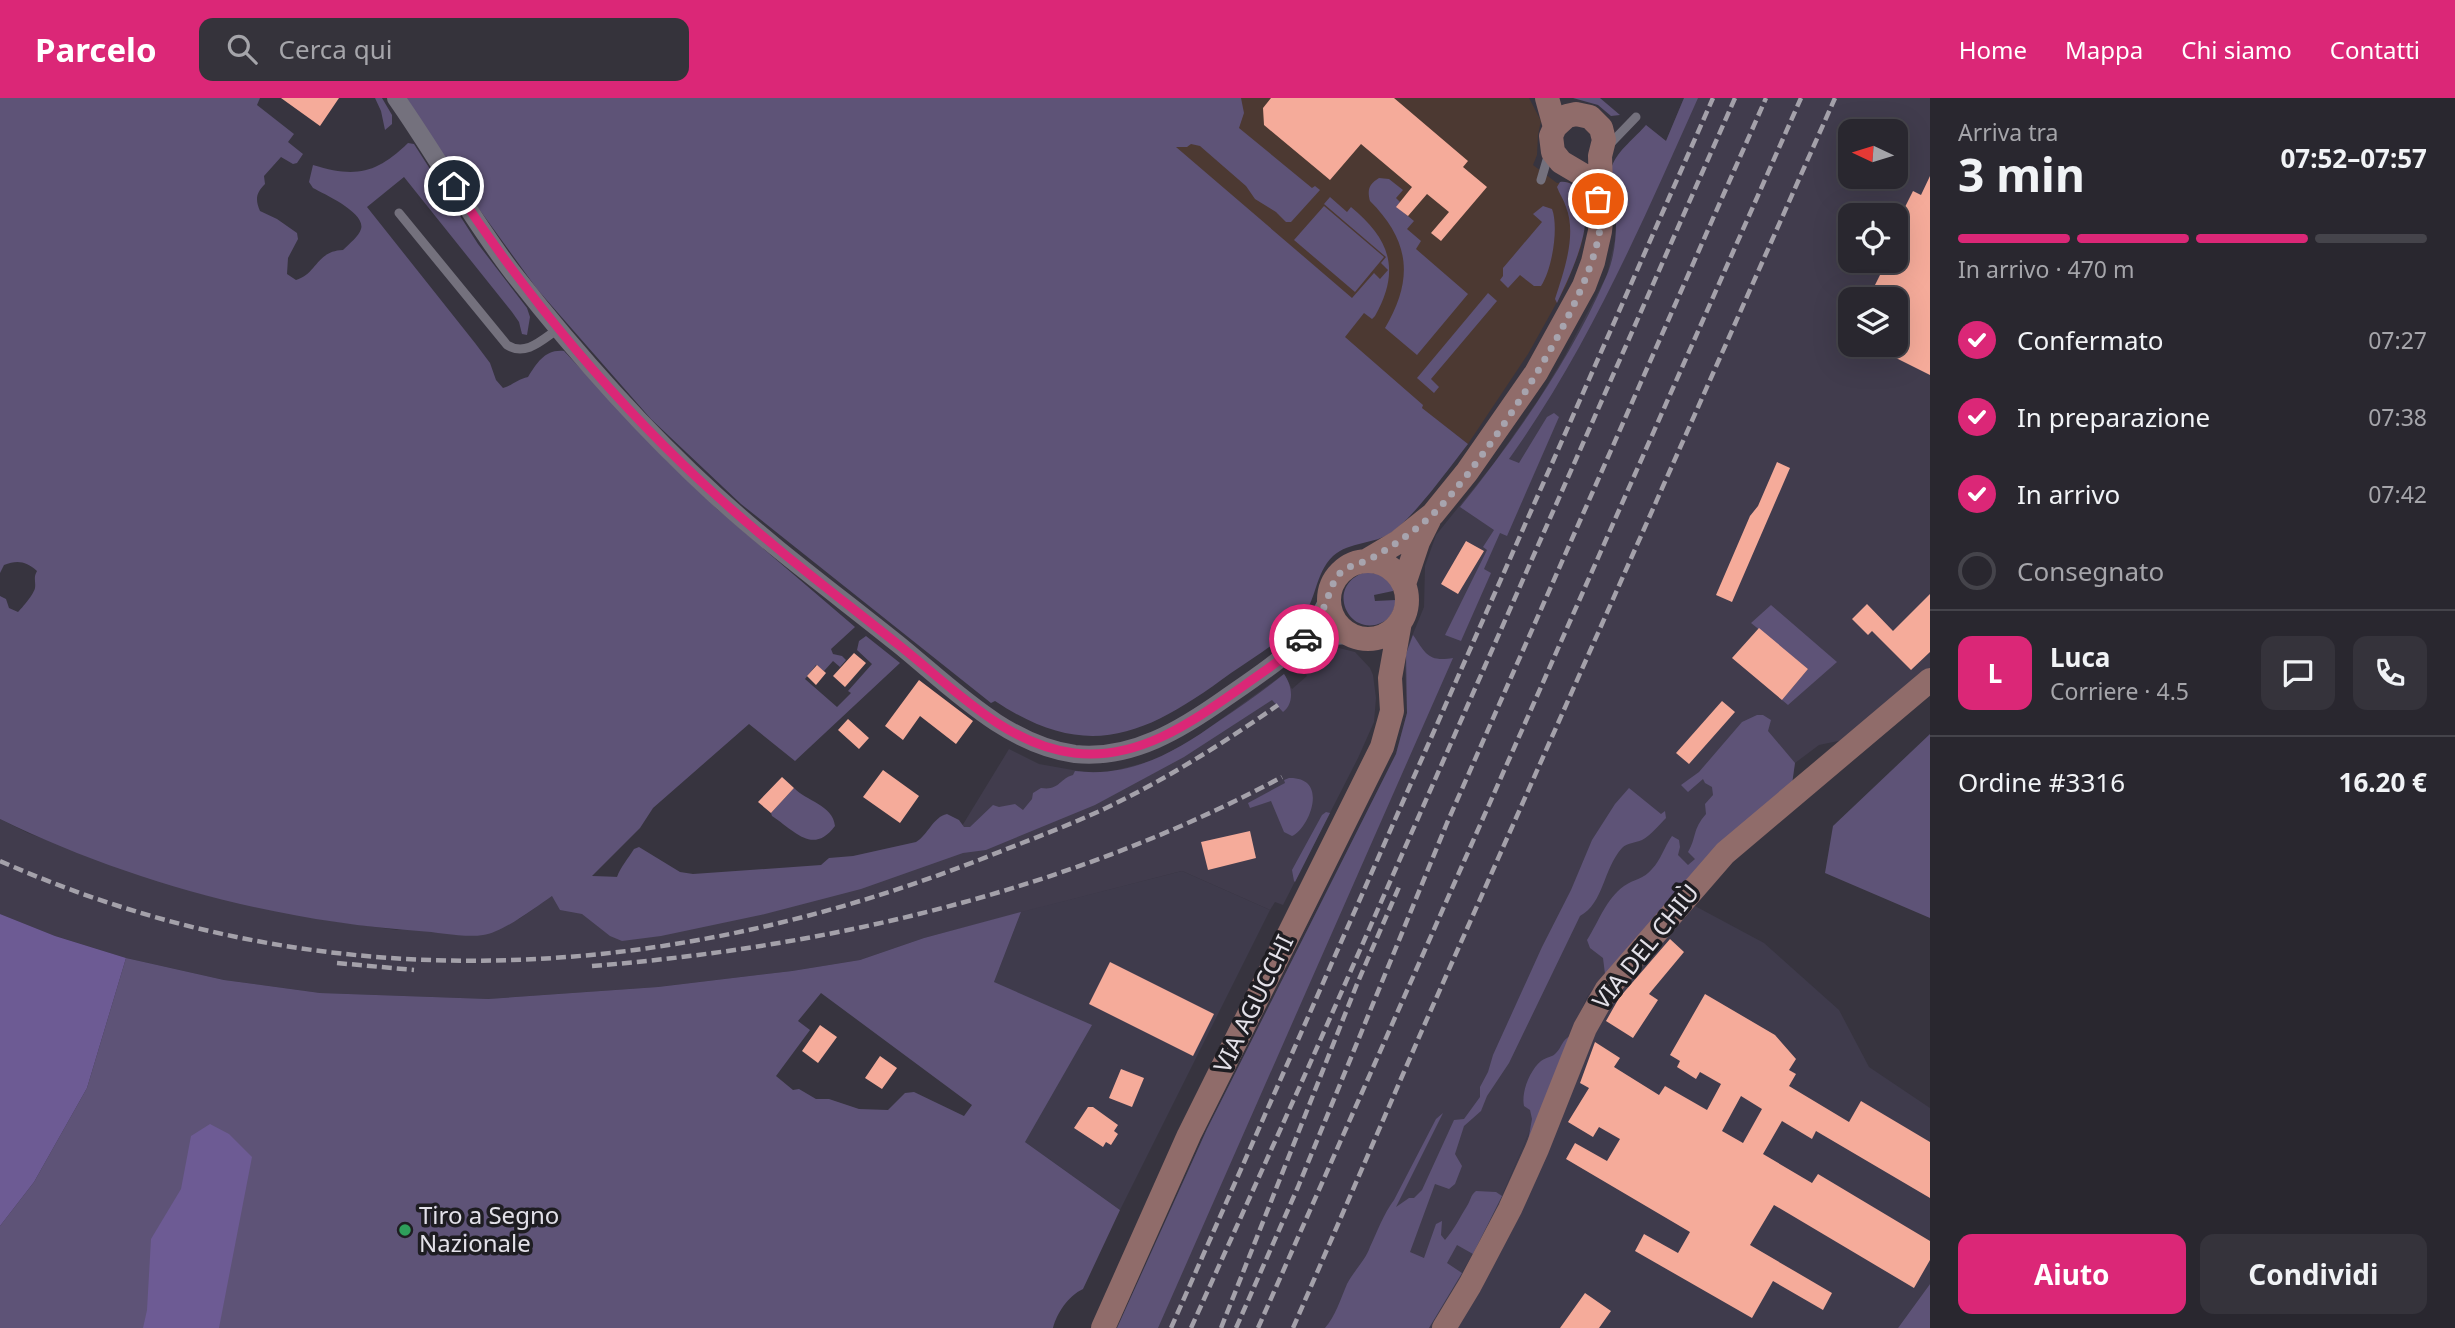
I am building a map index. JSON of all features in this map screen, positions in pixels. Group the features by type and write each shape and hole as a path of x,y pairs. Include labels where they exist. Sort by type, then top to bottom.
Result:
{"street":[{"path":"396,98 498,252 559,328 660,441 728,506 951,687 996,721 1027,739 1055,750 1086,754 1117,752 1147,744 1219,703 1300,643 1315,624 1330,596 1335,579 1357,562 1384,564 1393,569 1404,584"},
{"path":"1546,98 1557,158 1586,179 1601,206"},
{"path":"1300,643 1331,636 1382,636 1400,622 1407,605 1404,584 1418,542 1433,514 1500,427 1536,373 1566,320 1593,262 1600,231 1601,145 1590,117 1576,114 1554,98"},
{"path":"1553,136 1560,121 1576,114"},
{"path":"1569,166 1588,166 1601,145"},
{"path":"1366,561 1398,542 1433,514"},
{"path":"1330,596 1334,618 1343,629 1357,637 1378,656 1390,678"},
{"name":"VIA AGUCCHI","path":"1102,1328 1189,1135 1382,747 1392,711 1390,678 1400,622"},
{"name":"VIA DEL CHIÙ","path":"1444,1328 1510,1209 1585,1028 1607,989 1725,853 1930,680"}],"lane":[{"path":"1633,120 1601,145 1613,128 1633,120"},
{"path":"399,213 507,345 518,350 526,349 559,328"}],"shaded area":[{"path":"0,98 260,98 257,105 294,134 288,142 303,154 297,163 293,164 281,157 264,176 265,184 258,193 257,200 260,211 297,233 298,239 288,258 287,274 296,280 308,273 327,254 343,250 361,229 361,223 351,211 313,188 309,182 313,165 341,171 364,170 386,161 408,143 414,144 478,244 527,308 530,317 527,335 522,334 519,322 512,312 404,177 367,207 475,343 490,363 496,380 503,388 528,377 538,362 547,355 564,351 667,461 716,508 855,627 831,649 833,654 846,660 840,667 833,661 824,671 816,665 805,679 837,707 872,664 857,650 859,641 866,636 900,663 795,761 749,724 653,808 640,828 592,876 617,877 634,849 639,847 680,872 693,874 821,865 829,858 853,856 916,842 938,819 947,814 959,820 964,827 970,827 993,805 999,807 1015,804 1023,810 1032,799 1033,793 1041,788 1052,788 1075,771 1115,770 1152,760 1186,743 1284,674 1290,688 1289,704 1283,712 1272,700 1184,757 1095,805 986,850 963,853 861,889 765,914 661,936 622,941 610,936 582,914 560,910 552,896 500,930 476,936 365,926 258,908 204,895 100,862 0,819 0,596 6,599 9,608 18,612 34,591 37,571 25,563 13,562 4,565 0,573"},
{"path":"375,98 382,98 392,115 392,124 385,130 381,111"},
{"path":"406,98 1241,98 1244,113 1239,128 1312,188 1315,186 1320,190 1291,222 1286,222 1255,199 1246,186 1200,146 1191,144 1187,147 1176,147 1352,298 1374,273 1380,279 1388,270 1381,263 1386,257 1324,204 1330,197 1347,212 1351,207 1364,219 1383,243 1389,270 1388,284 1375,316 1372,319 1364,313 1345,337 1423,405 1422,408 1468,444 1432,491 1401,525 1385,536 1347,548 1333,556 1322,571 1305,614 1292,629 1266,649 1201,694 1145,725 1117,734 1089,736 1060,732 1029,720 995,701 991,703 741,504 651,419 537,289 479,209"},
{"path":"1136,98 1529,98 1541,121 1537,155 1533,165 1557,183 1567,182 1574,185 1583,201 1584,230 1581,247 1566,286 1528,354 1468,444 1421,408 1107,142"},
{"path":"1573,98 1600,98 1620,115 1611,116 1598,105"},
{"path":"1684,98 1930,98 1930,671 1843,740 1819,745 1795,763 1792,784 1588,995 1502,1196 1473,1254 1429,1328 1117,1328 1207,1129 1396,754 1407,713 1405,666 1408,646 1424,607 1425,566 1436,535 1494,463 1538,400 1607,275 1616,235 1612,178 1615,160 1646,125 1666,141"},
{"path":"1684,98 1698,98 1635,238 1564,373 1509,459 1519,463 1547,417 1554,413 1559,417 1507,536 1500,533 1484,569 1491,573 1461,641 1445,635 1487,550 1483,547 1494,530 1460,507 1541,396 1576,338 1606,277 1615,238 1616,208 1611,174 1614,160 1646,125 1666,141"},
{"path":"1379,178 1389,179 1403,190 1396,198 1400,202 1397,207 1414,221 1407,229 1421,241 1416,249 1468,294 1417,355 1385,328 1401,293 1404,277 1400,246 1383,216 1370,201 1370,188"},
{"path":"1560,182 1571,184 1579,191 1586,217 1580,248 1557,303 1555,299 1570,241 1569,218 1557,187"},
{"path":"1324,206 1384,257 1355,292 1294,240"},
{"path":"1543,206 1552,209 1555,226 1553,248 1545,279 1541,286 1534,286 1520,275 1508,288 1500,280 1503,268 1542,222 1533,214"},
{"path":"1488,293 1497,301 1431,379 1439,387 1434,393 1417,378"},
{"path":"1366,572 1383,575 1394,588 1393,591 1374,595 1375,601 1396,600 1394,610 1388,618 1371,626 1360,624 1351,618 1344,598 1346,588 1353,579"},
{"path":"1771,605 1837,662 1788,705 1782,700 1808,669 1751,623"},
{"path":"1413,635 1428,655 1438,659 1453,658 1158,1328 1117,1328 1207,1129 1396,754 1407,713 1406,654"},
{"path":"1335,647 1355,652 1370,668 1376,698 1374,722 1283,905 1275,902 1270,910 1182,871 924,938 860,960 658,987 488,999 320,993 224,980 126,958 55,936 0,914 0,819 28,833 141,875 202,894 325,920 397,930 519,919 552,896 591,876 790,877 919,848 962,826 1009,749 1039,764 1084,772 1109,772 1155,760 1192,740 1284,674 1292,689 1307,676 1299,663 1319,650"},
{"path":"1757,715 1771,720 1768,731 1795,763 1792,784 1605,974 1603,958 1590,948 1587,940 1603,911 1618,891 1652,869 1672,836 1679,840 1678,855 1688,865 1695,859 1688,852 1706,814 1705,804 1713,795 1712,787 1703,779 1688,792 1681,785 1699,772 1742,722"},
{"path":"1930,734 1930,918 1825,873 1833,826"},
{"path":"1284,780 1302,780 1313,794 1309,815 1298,832 1292,836 1284,832 1271,801 1250,808 1248,803 1285,783"},
{"path":"794,788 829,813 835,826 827,835 812,840 804,838 772,816 771,813"},
{"path":"1629,788 1661,814 1665,811 1666,818 1645,838 1622,848 1594,903 1580,916 1509,1063 1487,1096 1481,1111 1464,1126 1455,1154 1462,1166 1455,1184 1449,1189 1435,1184 1410,1252 1424,1258 1436,1224 1442,1221 1441,1235 1445,1240 1476,1191 1496,1192 1502,1196 1473,1254 1457,1245 1447,1263 1462,1273 1429,1328 1325,1328 1368,1252 1436,1119 1443,1113 1396,1207 1409,1198 1414,1198 1422,1190 1454,1120 1464,1119 1480,1097 1480,1087 1493,1055 1592,840 1615,804"},
{"path":"1326,812 1330,813 1295,882 1292,870"},
{"path":"1182,871 1270,910 1120,1210 1025,1142 994,982 1021,912"},
{"path":"1677,891 1695,906 1764,943 1839,1010 1869,1067 1930,1108 1930,1284 1898,1328 1429,1328 1473,1254 1502,1196 1588,995"},
{"path":"1021,912 994,982 1092,1025 1025,1142 1120,1210 1083,1289 1064,1306 1053,1328 0,1328 0,1226 34,1182 87,1088 126,958 224,980 320,993 488,999 658,987 792,971 860,960 924,938","holes":["821,993 972,1105 964,1116 914,1092 905,1093 888,1110 859,1109 829,1099 816,1099 799,1089 793,1090 776,1076 810,1030 798,1021"]},
{"path":"0,914 55,936 126,958 87,1088 34,1182 0,1226"},
{"path":"1570,1036 1528,1141 1532,1119 1530,1110 1524,1106 1527,1082 1537,1065 1555,1054"},
{"path":"210,1124 229,1134 252,1157 219,1328 143,1328 147,1310 151,1239 181,1189 191,1136"},
{"path":"1930,1284 1930,1328 1898,1328"}],"building":[{"path":"281,98 339,98 320,126"},
{"path":"1271,98 1394,98 1468,161 1463,167 1487,187 1441,241 1431,233 1449,212 1427,194 1408,216 1396,207 1412,187 1361,144 1330,180 1264,125 1263,108"},
{"path":"1930,176 1930,375 1894,357 1908,357 1908,287 1874,287 1881,273 1908,273 1907,203 1913,191 1921,195"},
{"path":"1777,462 1790,468 1732,602 1716,595"},
{"path":"1466,541 1484,551 1458,594 1441,584"},
{"path":"1930,594 1930,652 1911,670 1872,631 1868,635 1852,619 1867,604 1893,631"},
{"path":"1759,628 1808,669 1782,700 1732,658"},
{"path":"854,653 866,663 845,687 833,676"},
{"path":"817,665 826,673 816,685 807,676"},
{"path":"919,680 973,721 956,744 920,716 903,740 885,726"},
{"path":"1722,701 1735,712 1689,764 1676,753"},
{"path":"848,719 869,738 859,749 838,730"},
{"path":"883,770 919,796 900,823 863,797"},
{"path":"782,777 794,788 771,813 758,802"},
{"path":"1250,831 1256,858 1208,870 1201,842"},
{"path":"1670,939 1684,952 1649,994 1658,1000 1633,1038 1606,1021 1619,998"},
{"path":"1110,962 1214,1014 1193,1056 1089,1004"},
{"path":"1705,994 1775,1035 1796,1059 1789,1070 1796,1074 1789,1086 1849,1122 1861,1101 1930,1142 1930,1198 1816,1131 1812,1139 1782,1121 1763,1154 1812,1183 1818,1174 1930,1241 1930,1260 1914,1288 1774,1205 1750,1245 1832,1293 1823,1310 1773,1281 1752,1318 1635,1251 1644,1234 1678,1253 1690,1232 1566,1159 1575,1143 1607,1161 1620,1139 1599,1127 1593,1137 1568,1122 1589,1088 1580,1083 1595,1042 1620,1058 1614,1067 1659,1095 1665,1086 1707,1110 1721,1084 1700,1072 1696,1079 1677,1067 1680,1061 1670,1055","holes":["1741,1096 1762,1109 1743,1143 1722,1131"]},
{"path":"820,1025 837,1037 818,1063 802,1051"},
{"path":"880,1056 897,1068 882,1089 865,1078"},
{"path":"1121,1069 1144,1078 1132,1107 1109,1098"},
{"path":"1088,1107 1093,1107 1118,1125 1114,1131 1118,1134 1111,1145 1106,1142 1103,1147 1074,1128"},
{"path":"1585,1293 1611,1311 1599,1328 1560,1328"}],"railway":[{"path":"1171,1328 1713,98"},
{"path":"1191,1328 1735,98"},
{"path":"1236,1328 1298,1187 1447,823 1766,98"},
{"path":"1258,1328 1801,98"},
{"path":"1293,1328 1835,98"},
{"path":"0,861 121,907 243,938 366,956 489,961 612,953 735,933 858,902 979,860 1073,823 1127,798 1193,761 1278,705"},
{"path":"592,966 771,944 859,928 947,907 1119,852 1202,817 1282,777"},
{"path":"1221,1328 1357,984 1399,887"},
{"path":"337,963 414,970"}],"way so far":[{"path":"1304,639 1320,617 1335,579 1341,572 1398,542 1433,514 1494,436 1536,373 1589,274 1600,231 1601,206 1598,199"}],"place":[{"name":"Tiro a Segno Nazionale","path":"405,1230"}],"route":[{"path":"454,186 498,252 541,307 625,403 684,465 769,541 951,687 1015,733 1045,747 1076,754 1102,754 1135,748 1157,740 1219,703 1304,639"}]}
